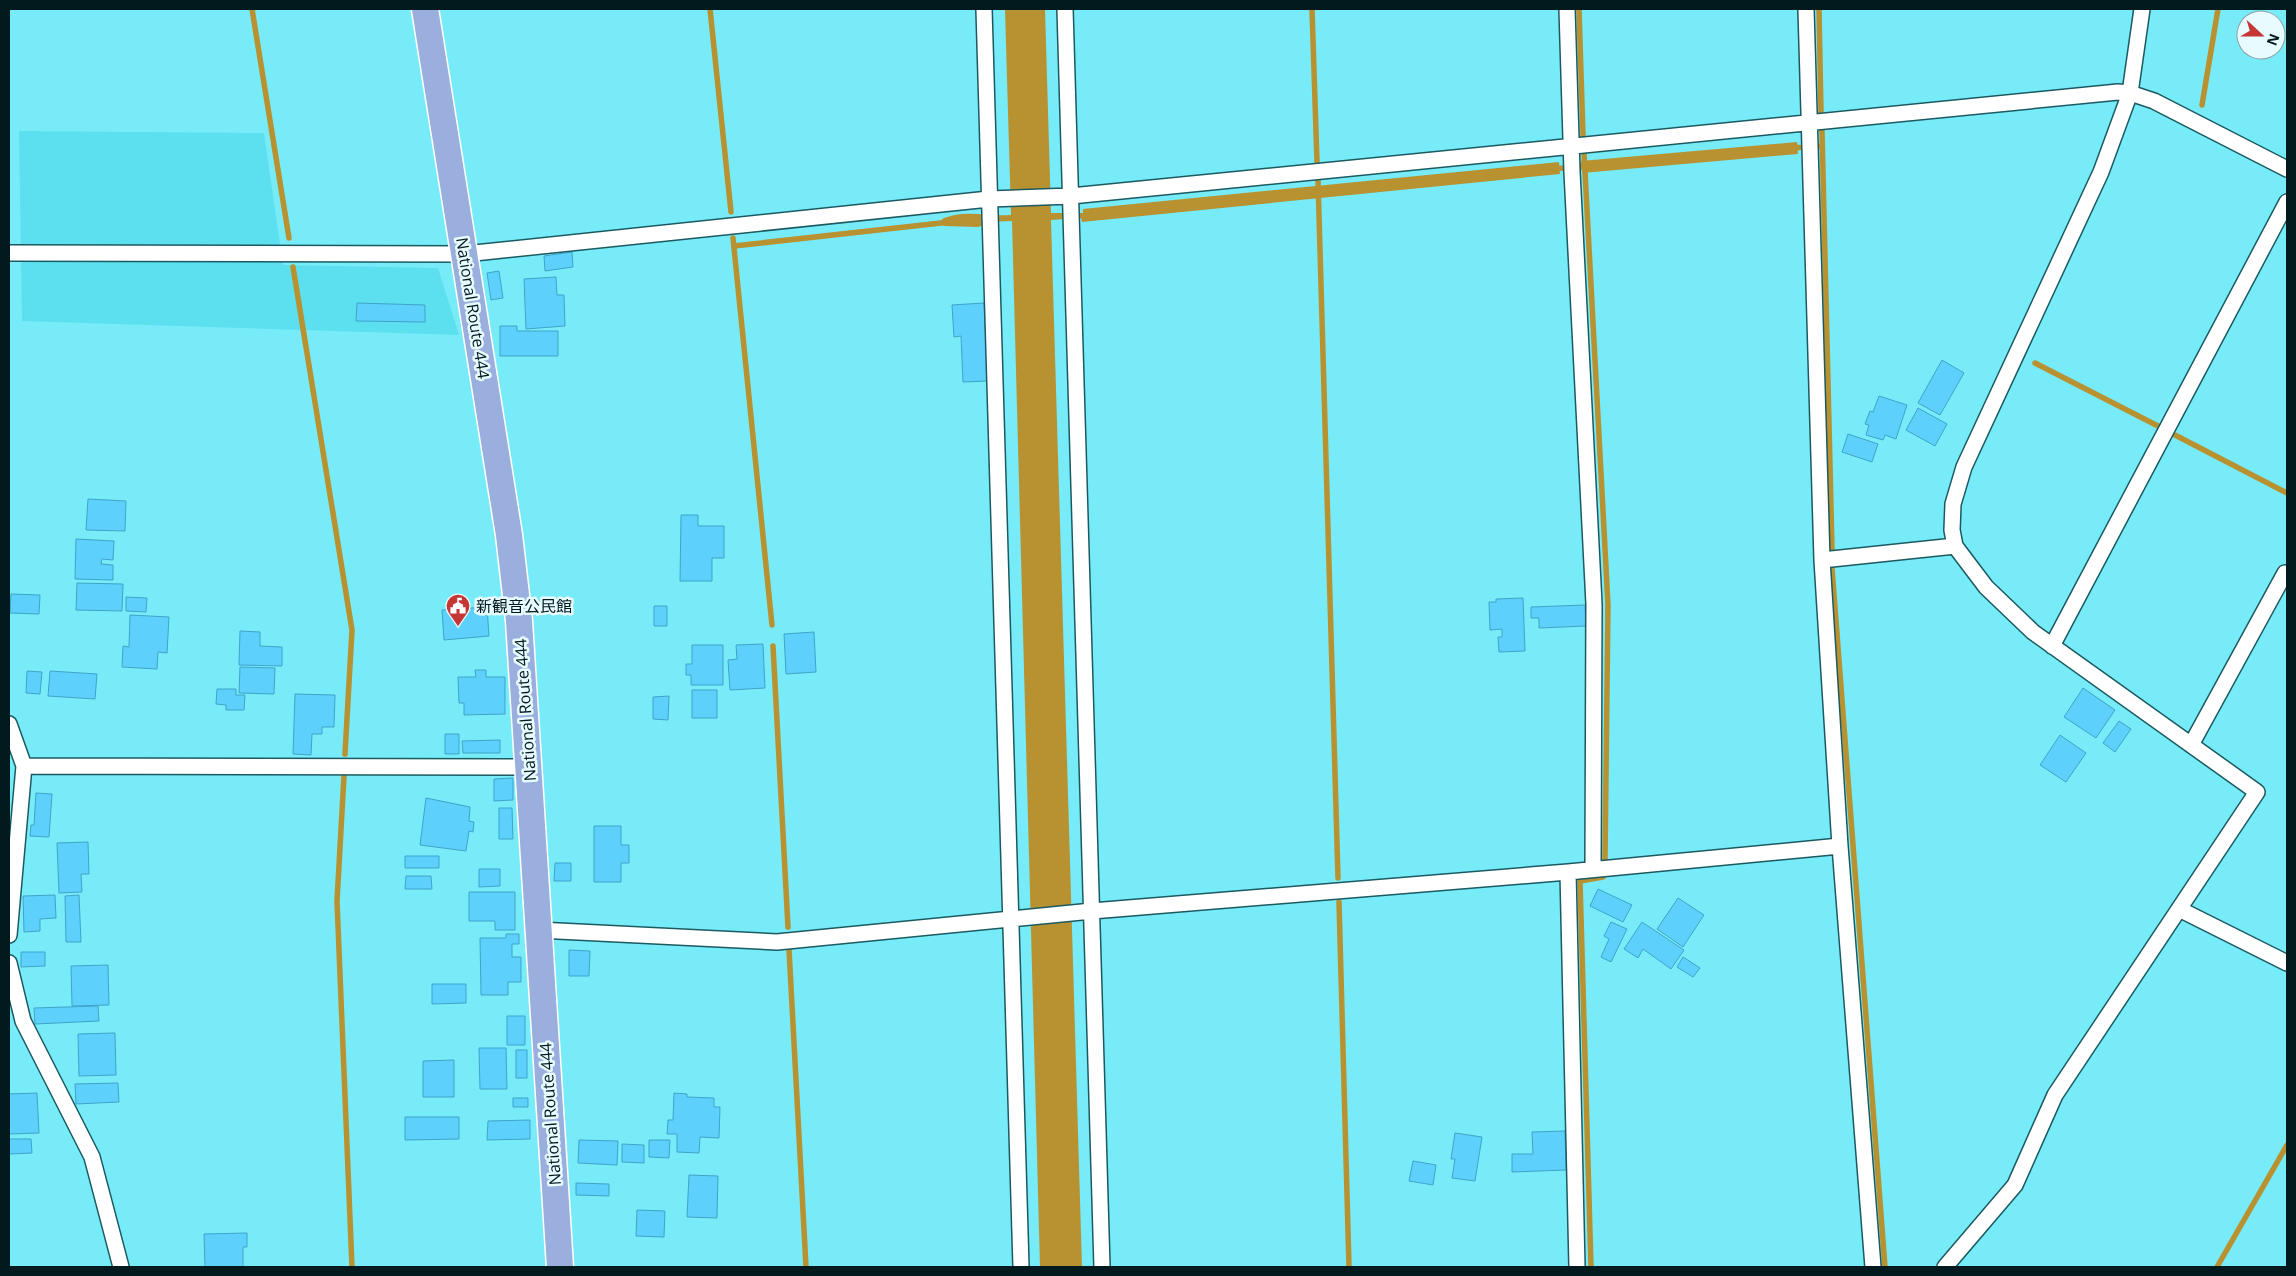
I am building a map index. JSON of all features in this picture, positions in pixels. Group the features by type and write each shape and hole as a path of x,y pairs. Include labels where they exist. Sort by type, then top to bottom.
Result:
{"highway":[{"name":"National Route 444","path":"425,9 509,536 519,621 560,1267"}],"street":[{"path":"984,9 993,209 1018,919 1022,1267"},
{"path":"1065,9 1068,206 1086,912 1102,1267"},
{"path":"1567,9 1571,159 1594,604 1593,869"},
{"path":"1806,9 1822,560 1840,846 1872,1267"},
{"path":"1945,1267 2015,1185 2054,1095 2257,792 2033,632 1986,587 1955,546 1952,530 1953,504 1964,467 2101,172 2130,93 2142,9"},
{"path":"9,253 465,254 993,209 1068,206 1571,159 1809,123 2118,92 2130,93 2154,101 2287,169"},
{"path":"2052,646 2287,202"},
{"path":"1822,560 1955,546"},
{"path":"2191,745 2285,573 2287,574"},
{"path":"9,724 24,766 9,934"},
{"path":"24,766 529,767"},
{"path":"538,930 777,942 1086,912 1568,872 1840,846"},
{"path":"1568,872 1577,1267"},
{"path":"2179,909 2287,963"},
{"path":"9,963 22,1021 92,1157 121,1267"}],"shaded area":[{"path":"1005,9 1045,9 1051,213 1083,213 1083,209 1559,162 1560,174 1082,222 1081,218 1051,220 1082,1267 1040,1267 1012,221 984,222 984,225 978,227 944,226 942,219 959,214 1011,215"},
{"path":"19,131 264,133 283,265 438,268 459,335 22,321"},
{"path":"1797,142 1798,154 1582,173 1581,161"}],"building":[{"path":"572,252 573,267 545,271 544,256"},
{"path":"499,271 503,298 491,300 487,273"},
{"path":"556,277 557,295 564,295 565,326 526,329 524,279"},
{"path":"357,303 425,305 425,322 356,321"},
{"path":"984,303 988,381 963,382 961,336 954,337 952,305"},
{"path":"500,326 517,326 517,331 558,331 558,356 500,356"},
{"path":"1942,360 1964,373 1940,415 1918,403"},
{"path":"1879,396 1907,405 1896,439 1885,435 1883,440 1866,435 1869,425 1865,424 1870,411 1873,412"},
{"path":"1918,408 1947,424 1935,446 1906,430"},
{"path":"1848,434 1878,444 1872,462 1842,452"},
{"path":"88,499 126,501 125,531 86,530"},
{"path":"681,515 698,515 698,526 724,526 724,558 712,558 712,581 680,581"},
{"path":"76,539 114,541 113,560 102,559 101,564 113,565 113,580 75,579"},
{"path":"77,583 123,584 122,611 76,610"},
{"path":"11,594 40,595 39,614 10,613"},
{"path":"126,597 147,598 146,612 126,611"},
{"path":"1523,598 1525,651 1499,652 1498,637 1502,637 1502,629 1490,630 1489,602 1496,602 1496,599"},
{"path":"1585,605 1586,626 1539,628 1539,618 1531,618 1531,607"},
{"path":"654,606 667,606 667,626 654,626"},
{"path":"487,607 489,636 444,640 442,610"},
{"path":"130,615 169,617 167,653 158,652 157,669 122,667 123,646 129,647"},
{"path":"240,631 260,632 260,646 282,647 282,666 239,665"},
{"path":"814,632 816,672 786,674 784,634"},
{"path":"763,644 765,688 730,690 728,660 737,659 736,645"},
{"path":"692,645 723,645 723,685 691,685 691,675 686,675 686,664 692,664"},
{"path":"240,667 275,668 274,694 239,693"},
{"path":"475,670 486,670 486,677 505,677 505,714 464,715 464,703 459,703 458,677 476,677"},
{"path":"27,671 42,672 40,694 26,693"},
{"path":"50,671 97,674 95,699 48,696"},
{"path":"2083,688 2115,710 2096,738 2064,717"},
{"path":"217,689 236,689 236,695 245,695 244,710 226,710 226,705 216,704"},
{"path":"692,690 717,690 717,718 692,718"},
{"path":"295,694 335,695 334,727 322,727 322,734 312,734 311,755 293,754"},
{"path":"669,696 668,720 653,719 653,697"},
{"path":"2119,721 2131,729 2115,752 2103,743"},
{"path":"445,734 459,734 459,754 445,754"},
{"path":"2060,735 2086,753 2066,782 2040,765"},
{"path":"500,740 500,753 463,753 462,741"},
{"path":"513,778 513,800 494,801 494,779"},
{"path":"36,793 52,794 49,837 30,836 31,825 34,825"},
{"path":"426,798 470,807 469,821 474,822 473,832 469,831 466,851 420,845"},
{"path":"499,808 512,808 513,839 499,839"},
{"path":"594,826 621,826 621,845 629,845 629,863 621,863 621,882 594,882"},
{"path":"88,842 89,874 81,874 82,892 59,893 57,843"},
{"path":"405,856 439,856 439,868 405,868"},
{"path":"555,863 571,863 571,881 554,881"},
{"path":"479,869 500,869 500,886 479,887"},
{"path":"406,876 431,876 432,889 405,889"},
{"path":"1598,889 1632,905 1623,922 1590,906"},
{"path":"469,892 515,892 515,930 495,930 495,921 469,921"},
{"path":"55,895 56,918 40,919 40,931 24,932 23,896"},
{"path":"79,895 81,942 66,942 65,896"},
{"path":"1678,898 1704,915 1683,947 1657,929"},
{"path":"1611,922 1627,929 1611,962 1601,957 1609,939 1604,936"},
{"path":"1642,922 1684,950 1671,969 1643,949 1638,958 1624,949"},
{"path":"506,934 519,934 519,944 512,944 512,957 521,957 521,982 508,982 508,995 481,995 480,938 506,938"},
{"path":"569,950 590,951 589,976 569,976"},
{"path":"21,952 45,952 45,966 21,967"},
{"path":"1683,957 1700,968 1693,977 1677,967"},
{"path":"108,965 109,1005 72,1006 71,966"},
{"path":"432,984 466,984 466,1003 432,1004"},
{"path":"98,1006 99,1021 35,1024 34,1008"},
{"path":"507,1016 525,1016 525,1045 507,1045"},
{"path":"115,1033 116,1075 79,1076 78,1034"},
{"path":"479,1048 506,1048 507,1089 480,1089"},
{"path":"516,1050 527,1050 527,1078 516,1078"},
{"path":"454,1060 454,1097 423,1097 423,1061"},
{"path":"118,1083 119,1102 76,1104 75,1084"},
{"path":"37,1093 39,1133 9,1134 9,1094"},
{"path":"674,1093 687,1094 687,1097 714,1098 714,1107 720,1107 719,1138 700,1137 699,1153 677,1152 677,1134 667,1134 668,1120 673,1120"},
{"path":"513,1098 528,1098 528,1107 513,1107"},
{"path":"405,1117 459,1117 459,1139 405,1140"},
{"path":"530,1120 530,1139 487,1140 488,1121"},
{"path":"1565,1131 1566,1170 1512,1172 1512,1154 1533,1154 1532,1132"},
{"path":"1455,1133 1482,1137 1475,1181 1452,1178 1455,1159 1451,1159"},
{"path":"9,1139 31,1139 32,1153 9,1154"},
{"path":"579,1140 618,1141 617,1165 578,1163"},
{"path":"649,1140 670,1140 669,1158 649,1157"},
{"path":"622,1144 644,1145 644,1163 622,1162"},
{"path":"1413,1161 1436,1165 1433,1185 1409,1181"},
{"path":"689,1175 718,1176 717,1218 687,1217"},
{"path":"576,1183 609,1184 609,1196 576,1195"},
{"path":"637,1210 665,1211 664,1237 636,1236"},
{"path":"247,1233 247,1247 243,1247 243,1267 205,1267 204,1234"}],"waterway":[{"path":"252,9 289,238"},
{"path":"710,9 731,212"},
{"path":"1312,9 1317,162"},
{"path":"1579,9 1583,135"},
{"path":"1819,9 1821,112"},
{"path":"2202,105 2218,9"},
{"path":"1822,131 1832,549"},
{"path":"1791,148 1822,146"},
{"path":"1584,153 1608,605 1605,861"},
{"path":"1552,169 1588,166"},
{"path":"1318,180 1338,878"},
{"path":"734,246 950,222"},
{"path":"733,238 772,625"},
{"path":"293,267 352,630 345,754"},
{"path":"2035,363 2158,426"},
{"path":"2175,435 2287,493"},
{"path":"1832,568 1885,1267"},
{"path":"773,646 788,927"},
{"path":"344,776 337,901 352,1267"},
{"path":"1591,1267 1580,881 1603,877"},
{"path":"1339,902 1349,1267"},
{"path":"789,949 806,1267"},
{"path":"2217,1267 2287,1145"}],"place":[{"name":"新観音公民館","path":"458,627"}]}
